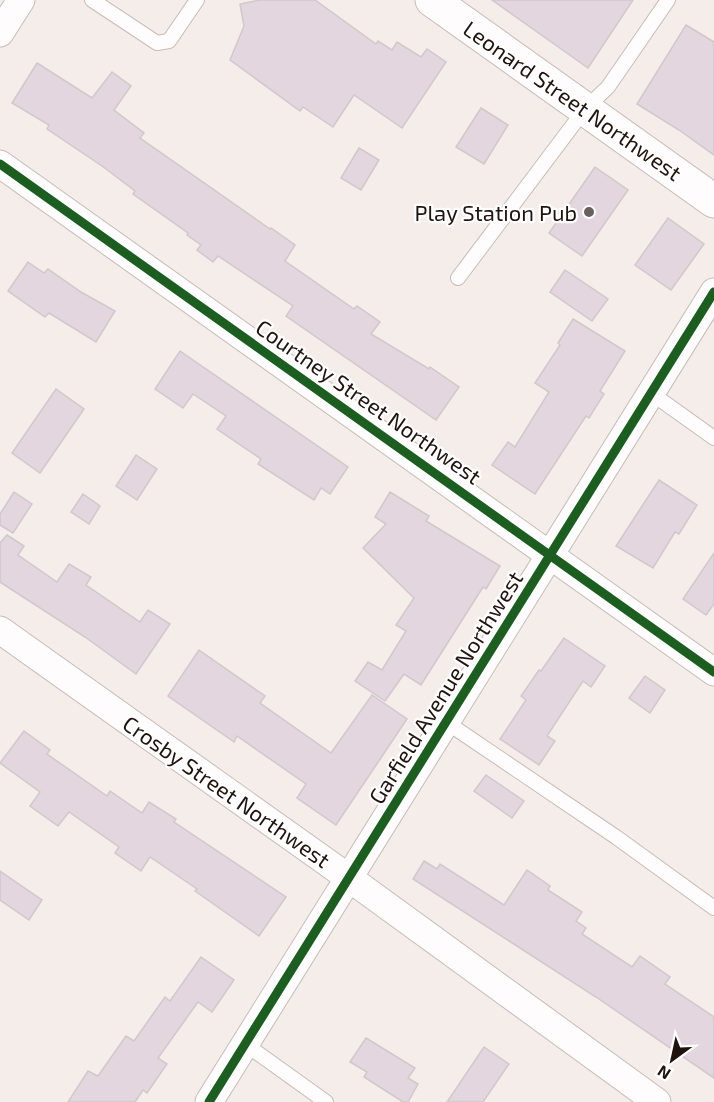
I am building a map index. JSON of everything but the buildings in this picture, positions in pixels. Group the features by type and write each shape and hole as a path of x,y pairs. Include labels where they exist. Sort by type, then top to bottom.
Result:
{"main road":[{"name":"Leonard Street Northwest","path":"441,3 714,201"}],"street":[{"path":"0,33 21,0"},
{"name":"Courtney Street Northwest","path":"0,164 714,672"},
{"name":"Garfield Avenue Northwest","path":"209,1102 714,292"},
{"name":"Crosby Street Northwest","path":"0,630 349,878 657,1102"}],"lane":[{"path":"100,2 157,43 169,41 197,0"},
{"path":"458,278 585,109 608,87 668,0"},
{"path":"651,393 714,438"},
{"path":"446,722 615,837 714,908"},
{"path":"246,1044 326,1102"}],"cycle path":[{"path":"0,164 714,672"},
{"path":"209,1102 714,292"}],"place":[{"name":"Play Station Pub","path":"589,212"}]}
